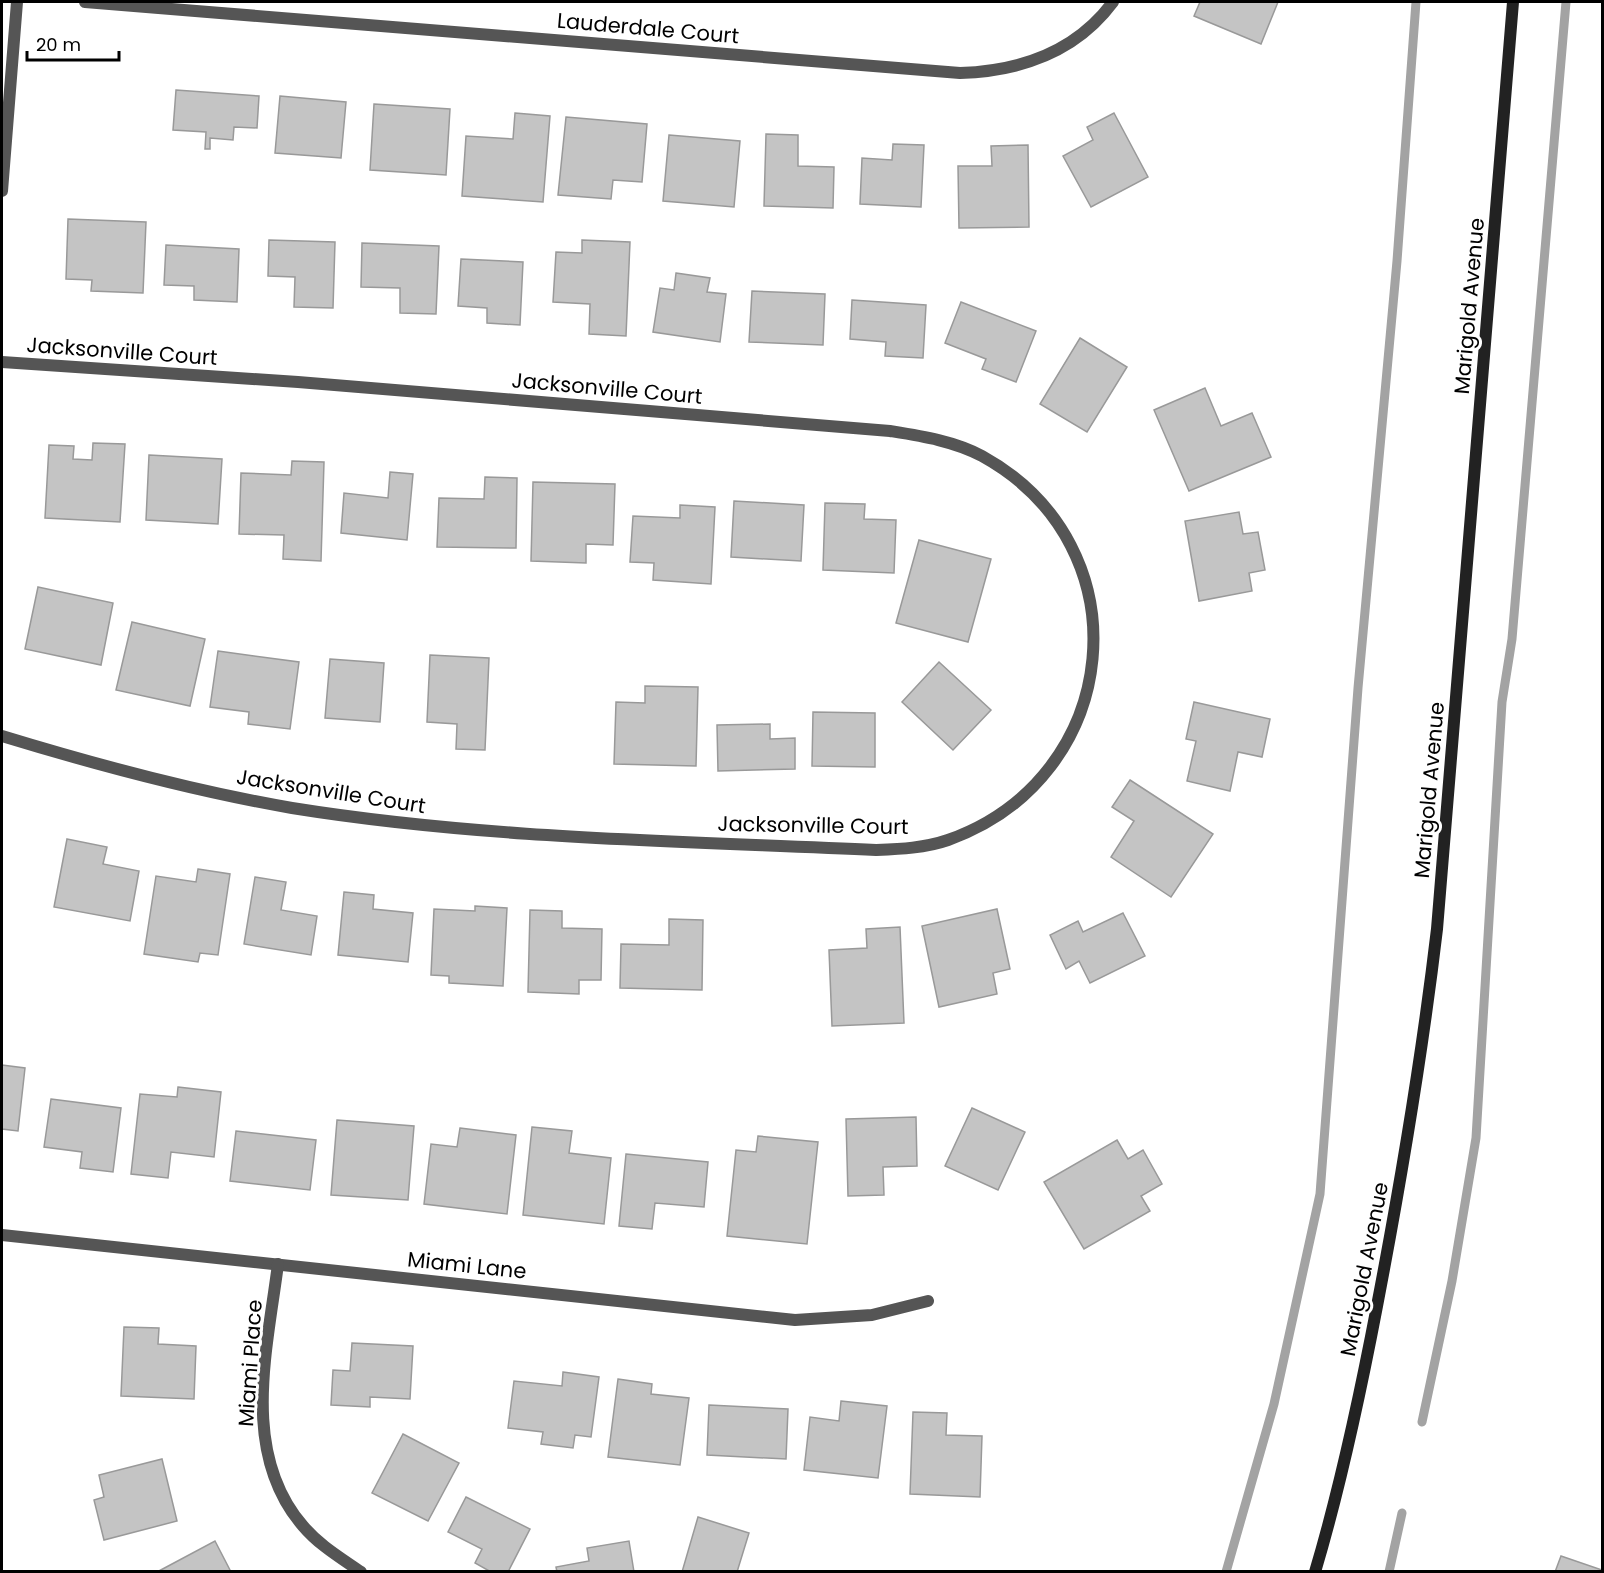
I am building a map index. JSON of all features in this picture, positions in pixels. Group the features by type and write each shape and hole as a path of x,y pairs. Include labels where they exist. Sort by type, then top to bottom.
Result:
{"main road":[{"name":"Marigold Avenue","path":"1315,1572 1361,1387 1399,1195 1429,999 1437,929 1513,2"}],"street":[{"path":"2,191 17,2"},
{"name":"Lauderdale Court","path":"85,2 960,73 1015,67 1042,58 1066,45 1089,28 1113,2"},
{"name":"Jacksonville Court","path":"2,362 309,383 878,430 922,436 980,455 1025,487 1045,508 1060,528 1081,572 1089,597 1094,627 1089,684 1082,712 1071,738 1052,767 1031,791 1004,813 946,841 911,848 876,850 599,838 495,832 388,821 292,807 147,778 2,736"},
{"name":"Miami Lane","path":"2,1235 795,1320 872,1315 928,1301"},
{"name":"Miami Place","path":"278,1264 262,1410 267,1456 287,1503 303,1526 325,1546 361,1572"}],"building":[{"path":"1200,2 1278,2 1261,44 1194,16"},
{"path":"176,90 259,96 257,128 234,127 233,140 210,138 210,149 205,149 206,132 173,130"},
{"path":"280,96 346,102 341,158 275,153"},
{"path":"374,104 450,109 446,175 370,170"},
{"path":"515,113 550,116 543,202 462,196 466,136 513,139"},
{"path":"1114,113 1148,177 1091,207 1063,156 1093,140 1087,127"},
{"path":"566,117 647,124 642,182 613,180 611,199 558,195"},
{"path":"766,134 798,135 798,166 834,167 833,208 764,206"},
{"path":"669,135 740,141 734,207 663,201"},
{"path":"893,144 924,145 921,207 860,204 862,158 892,160"},
{"path":"1028,145 1029,227 959,228 958,166 992,166 991,146"},
{"path":"68,219 146,222 143,293 91,291 92,280 66,279"},
{"path":"269,240 335,242 333,308 294,307 295,277 268,276"},
{"path":"582,240 630,242 626,336 589,334 590,304 553,302 556,252 582,253"},
{"path":"362,243 439,246 436,314 400,313 400,288 361,287"},
{"path":"166,245 239,249 237,302 194,300 194,286 164,285"},
{"path":"461,259 523,262 520,325 487,323 487,308 458,306"},
{"path":"676,273 710,278 707,292 726,294 720,342 653,332 660,288 674,290"},
{"path":"752,291 825,294 823,345 749,342"},
{"path":"852,300 926,305 923,358 885,356 886,342 850,339"},
{"path":"961,302 1036,331 1016,382 982,369 986,359 945,343"},
{"path":"1080,338 1127,367 1087,432 1040,404"},
{"path":"1205,388 1221,426 1252,413 1271,457 1189,491 1154,410"},
{"path":"93,443 125,444 120,522 45,518 49,445 74,446 73,459 92,460"},
{"path":"149,455 222,459 218,524 146,520"},
{"path":"292,461 324,462 321,561 283,559 284,535 239,534 241,473 291,475"},
{"path":"390,472 413,474 407,540 341,533 344,493 388,498"},
{"path":"485,477 517,478 516,548 437,547 439,498 484,499"},
{"path":"533,482 615,484 613,545 586,544 586,563 531,561"},
{"path":"734,501 804,505 801,561 731,557"},
{"path":"825,503 865,504 864,519 896,520 894,573 823,570"},
{"path":"680,505 715,507 711,584 653,580 654,563 630,562 633,516 680,518"},
{"path":"1239,512 1243,534 1258,532 1265,570 1249,573 1252,591 1199,601 1185,521"},
{"path":"919,540 991,559 968,642 896,623"},
{"path":"38,587 113,603 101,665 25,649"},
{"path":"132,622 205,639 190,706 116,690"},
{"path":"218,651 299,662 290,729 248,724 249,712 210,707"},
{"path":"430,655 489,658 485,750 456,749 457,724 427,722"},
{"path":"330,659 384,663 380,722 325,718"},
{"path":"939,662 991,710 953,750 902,702"},
{"path":"645,686 698,687 696,766 614,764 616,702 645,703"},
{"path":"1194,702 1270,719 1262,757 1238,752 1230,791 1187,781 1196,741 1186,739"},
{"path":"813,712 875,713 875,767 812,766"},
{"path":"770,724 770,739 795,738 795,769 718,771 717,725"},
{"path":"1130,780 1213,834 1171,897 1111,857 1134,821 1112,807"},
{"path":"67,839 107,847 103,864 139,871 130,921 54,907"},
{"path":"198,869 230,874 218,955 200,953 198,962 144,954 156,876 196,882"},
{"path":"255,877 286,882 281,910 317,916 311,955 244,944"},
{"path":"344,892 374,895 373,909 413,913 408,962 338,955"},
{"path":"475,906 507,908 503,986 449,983 449,976 431,975 434,909 475,911"},
{"path":"997,909 1010,969 993,973 997,994 939,1007 922,926"},
{"path":"530,910 562,911 562,928 602,929 601,980 579,980 579,994 528,992"},
{"path":"1123,913 1145,956 1090,983 1079,961 1066,969 1050,935 1078,921 1083,932"},
{"path":"669,919 703,920 702,990 620,988 621,944 669,945"},
{"path":"900,927 904,1023 832,1026 829,950 867,948 866,929"},
{"path":"2,1065 25,1068 18,1131 2,1129"},
{"path":"178,1087 221,1092 214,1157 171,1152 168,1178 131,1174 140,1094 177,1097"},
{"path":"51,1099 121,1108 113,1172 80,1168 82,1152 44,1147"},
{"path":"972,1108 1025,1132 998,1190 945,1166"},
{"path":"916,1117 917,1166 883,1167 884,1195 848,1196 846,1119"},
{"path":"337,1120 414,1126 408,1200 331,1195"},
{"path":"532,1127 572,1131 569,1153 611,1158 604,1224 523,1215"},
{"path":"460,1128 516,1135 507,1214 424,1204 431,1144 457,1147"},
{"path":"236,1131 316,1140 310,1190 230,1181"},
{"path":"758,1136 818,1142 807,1244 727,1236 736,1150 756,1152"},
{"path":"1117,1140 1128,1159 1143,1150 1162,1184 1141,1196 1150,1211 1084,1249 1044,1182"},
{"path":"626,1154 708,1162 704,1207 655,1203 652,1229 619,1226"},
{"path":"124,1327 159,1328 158,1344 196,1346 194,1399 121,1396"},
{"path":"352,1343 413,1346 410,1399 370,1397 370,1407 331,1405 333,1370 350,1371"},
{"path":"563,1372 599,1377 591,1437 575,1435 573,1448 541,1444 543,1432 508,1428 514,1381 562,1386"},
{"path":"618,1379 652,1384 651,1394 689,1398 680,1465 608,1457"},
{"path":"841,1401 887,1406 878,1478 804,1470 810,1417 839,1421"},
{"path":"709,1405 788,1409 786,1459 707,1455"},
{"path":"913,1412 947,1413 946,1435 982,1436 980,1497 910,1494"},
{"path":"403,1434 459,1463 428,1521 372,1493"},
{"path":"162,1459 177,1521 104,1540 94,1500 104,1497 99,1475"},
{"path":"466,1497 530,1529 508,1572 491,1572 475,1563 482,1549 448,1532"},
{"path":"698,1517 749,1533 737,1572 682,1572"},
{"path":"215,1541 231,1572 157,1572"},
{"path":"629,1541 634,1572 557,1572 556,1567 589,1561 587,1548"},
{"path":"1561,1556 1602,1570 1602,1572 1555,1572"}],"waterway":[{"path":"1226,1572 1274,1404 1320,1194 1358,688 1397,261 1416,2"},
{"path":"1422,1422 1452,1281 1476,1138 1502,702 1512,639 1566,2"},
{"path":"1389,1572 1402,1513"}]}
